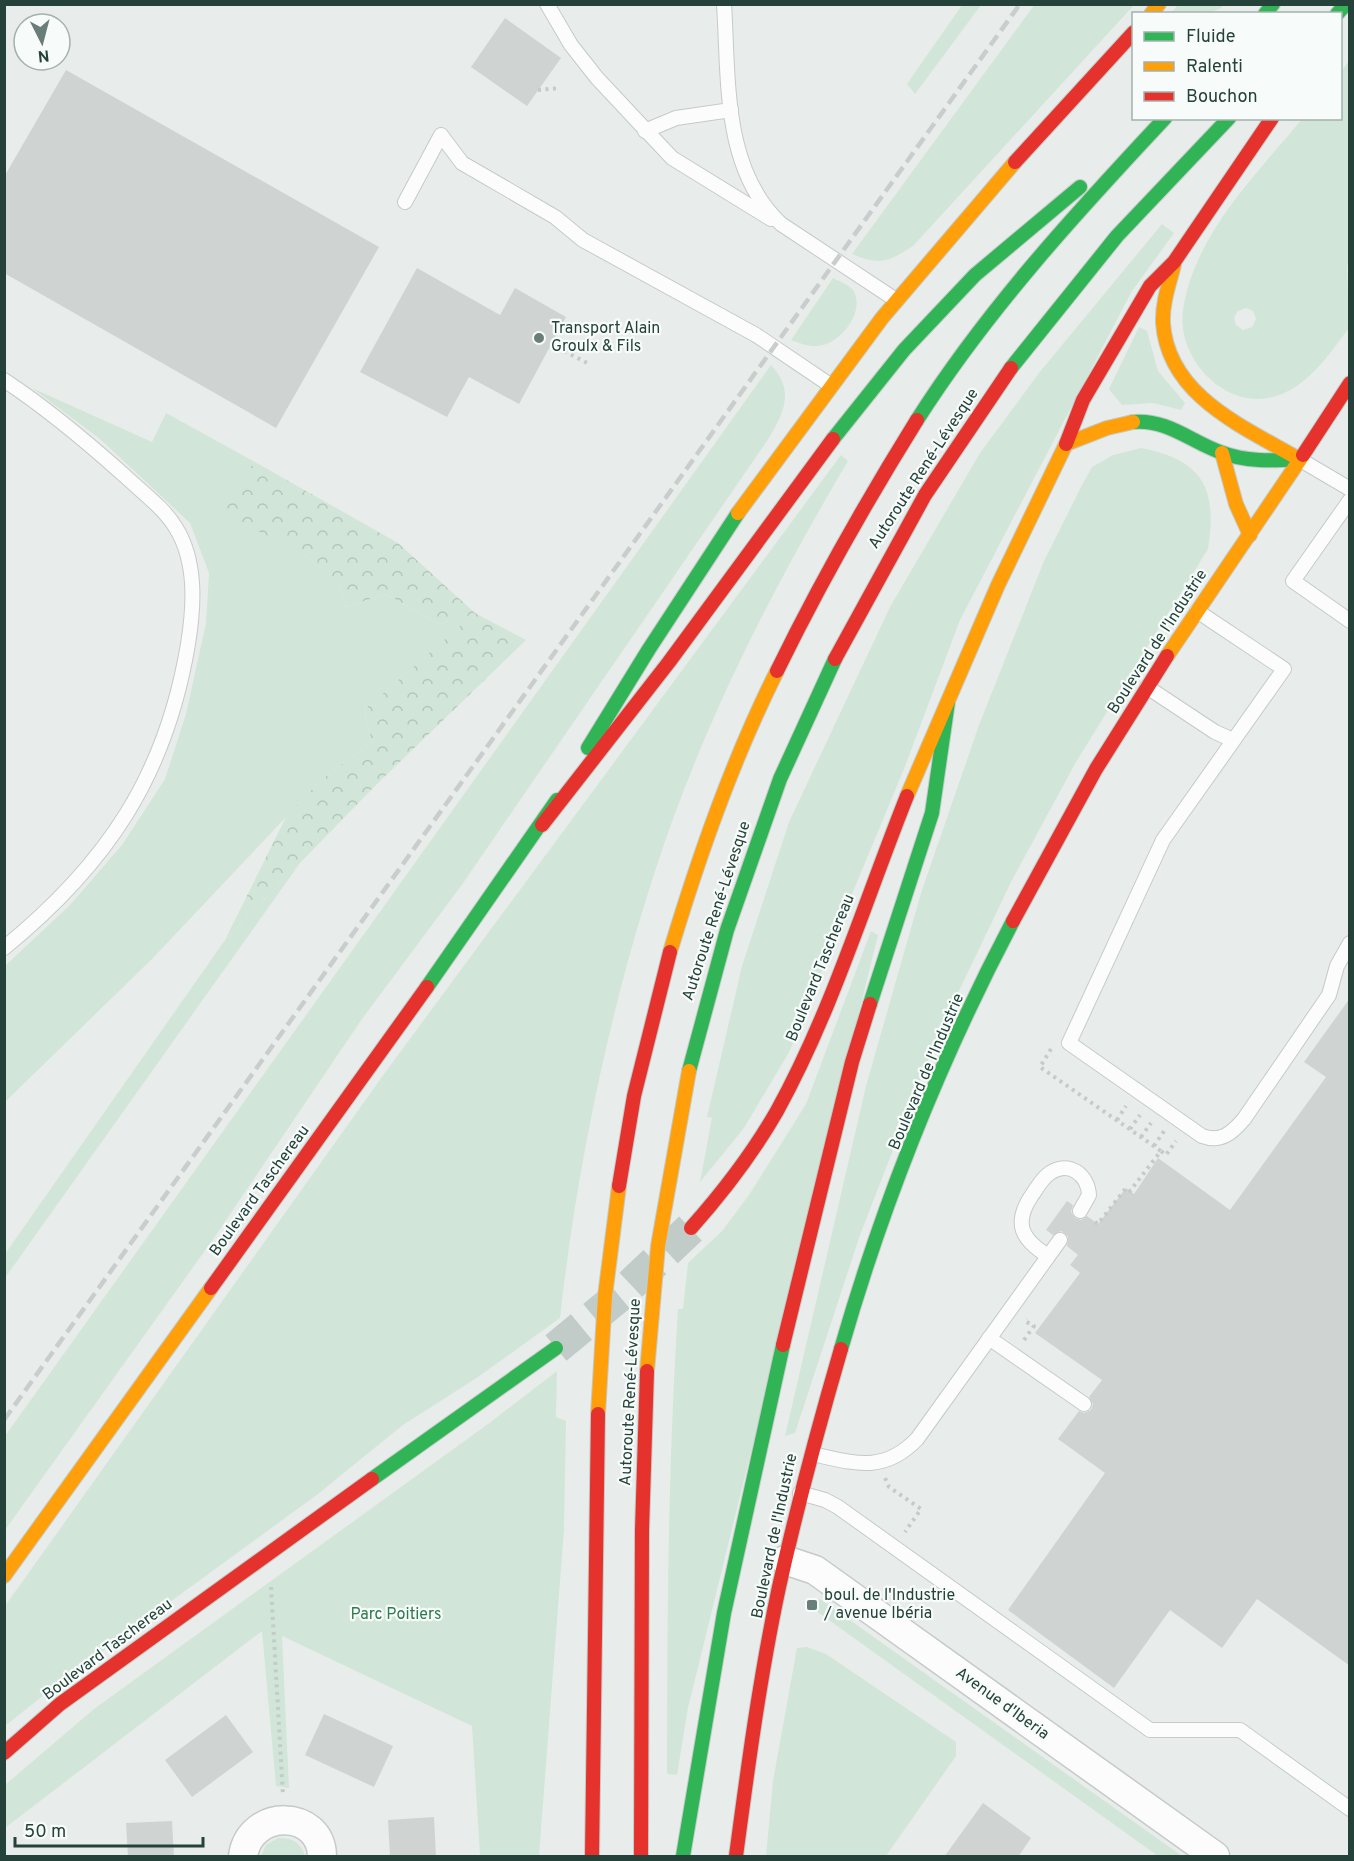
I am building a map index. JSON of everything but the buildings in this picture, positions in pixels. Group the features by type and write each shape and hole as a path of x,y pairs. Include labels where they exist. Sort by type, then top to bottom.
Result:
{"main road":[{"path":"542,825 647,649 830,385 946,240 1132,34"},
{"path":"542,825 669,662 827,446 922,329 1000,253 1162,120"},
{"name":"Autoroute René-Lévesque","path":"592,1857 596,1458 605,1287 618,1189 641,1060 687,897 767,690 859,514 929,401 992,317 1090,198 1162,120"},
{"name":"Autoroute René-Lévesque","path":"641,1857 643,1475 646,1381 654,1283 669,1169 687,1072 720,947 745,870 787,758 829,665 889,553 931,483 1012,365 1064,299 1154,196 1227,120"},
{"path":"683,1857 724,1613 793,1302 852,1062 932,813 948,702 1036,503 1066,444 1083,400 1150,286 1174,262 1271,120"},
{"path":"1174,262 1166,296 1163,326 1169,357 1179,375 1205,402 1299,459"},
{"name":"Boulevard de l'Industrie","path":"736,1857 749,1755 785,1560 810,1453 864,1278 944,1068 1002,944 1050,850 1147,687 1350,383"},
{"path":"1066,444 1119,425 1149,422 1176,428 1222,453 1243,456 1255,462 1299,459"},
{"path":"1222,453 1236,504 1250,535"},
{"name":"Boulevard Taschereau","path":"691,1228 746,1160 787,1092 821,1017 896,824 948,702"},
{"name":"Boulevard Taschereau","path":"4,1576 542,825"},
{"name":"Boulevard Taschereau","path":"4,1753 60,1704 147,1640 556,1348"},
{"path":"582,1857 591,1788"}],"street":[{"name":"Avenue d'Iberia","path":"785,1560 815,1570 1215,1857"},
{"path":"243,1857 250,1836 259,1827 283,1820 297,1822 308,1829 317,1839 322,1857"}],"lane":[{"path":"547,4 571,45 597,78 672,158 748,207 781,224 896,300"},
{"path":"724,4 735,141 744,168 768,212 781,224"},
{"path":"645,131 676,118 731,110"},
{"path":"405,202 441,135 462,163 555,217 583,240 756,335 830,385"},
{"path":"4,380 41,404 95,449 168,518 182,541 189,568 192,614 182,680 166,731 141,792 81,877 4,948"},
{"path":"1299,459 1350,489"},
{"path":"1350,500 1293,581 1350,621"},
{"path":"1197,611 1284,669 1163,840 1069,1043 1202,1136 1209,1138 1227,1136 1244,1119 1329,994 1344,965 1350,943"},
{"path":"1147,687 1215,732 1233,740"},
{"path":"1048,1256 1029,1241 1020,1223 1023,1208 1048,1174 1065,1169 1081,1173 1086,1179 1089,1195 1086,1215"},
{"path":"810,1453 867,1464 885,1461 906,1450 917,1439 1060,1240"},
{"path":"989,1338 1084,1404"},
{"path":"800,1493 825,1500 838,1507 1150,1730 1240,1730 1350,1809"}],"path":[{"path":"538,90 560,88"},
{"path":"552,344 589,364"},
{"path":"1040,1067 1166,1155 1177,1140"},
{"path":"1086,1215 1098,1224 1126,1188 1130,1191 1161,1151"},
{"path":"884,1476 889,1487 921,1509 903,1535"},
{"path":"270,1578 284,1802"}],"green space":[{"path":"1035,4 1134,5 913,246 890,259 877,261 852,254"},
{"path":"962,5 981,5 915,94 907,84"},
{"path":"1178,5 1224,5 1213,12 1172,12"},
{"path":"1349,61 1350,260 1347,266 1349,328 1320,366 1302,382 1282,394 1263,399 1244,397 1226,391 1211,380 1198,365 1188,348 1183,329 1183,310 1189,283 1200,256 1213,231 1247,184 1301,120 1342,120 1342,71","holes":["1246,308 1253,311 1256,319 1252,327 1243,330 1236,325 1234,318 1238,311"]},
{"path":"1162,224 1174,233 1132,291 960,620 904,769 835,935 807,1013 788,1054 744,1128 700,1182 712,1118 707,1117 742,966 789,822 890,607 980,453 1039,373"},
{"path":"833,278 851,288 856,298 854,315 850,324 838,338 823,345 811,346 791,340"},
{"path":"1139,327 1147,331 1158,371 1185,403 1181,410 1153,403 1122,405 1109,389"},
{"path":"771,365 783,384 785,401 769,438 461,886 362,1019 214,1238 5,1530 5,1436"},
{"path":"32,388 152,442 166,413 255,462 214,508 306,556 337,582 346,607 386,594 439,624 476,613 364,710 372,742 322,779 152,959 5,1102 5,966 70,905 122,845 165,779 186,714 206,623 209,573 190,523 100,439"},
{"path":"1141,448 1179,460 1192,469 1201,480 1207,493 1210,509 1208,549 1076,762 1012,880 937,1037 860,1235 795,1433 785,1436 866,1086 921,893 979,725 1044,561 1092,467 1113,455"},
{"path":"841,455 848,461 798,548 752,636 710,726 673,819 653,878 634,939 602,1065 577,1193 560,1318 478,1377 403,1425 318,1494 59,1683 5,1726 5,1606 384,1074"},
{"path":"255,462 398,543 475,613 526,640 374,787 225,940 286,817 322,779 372,742 364,710 474,614 439,624 386,594 346,607 337,582 306,556 213,508"},
{"path":"300,863 5,1278 5,1254 225,940"},
{"path":"871,931 878,935 688,1708 677,1775 667,1774 672,1425 678,1309 683,1309 688,1263 722,1231 749,1195 806,1104"},
{"name":"Parc Poitiers","path":"557,1371 556,1417 566,1421 564,1529 539,1856 480,1856 472,1726 282,1636 289,1788 276,1786 262,1631 5,1828 5,1785 94,1709 488,1424"},
{"path":"818,1598 1182,1856 1158,1856 819,1613 814,1608"},
{"path":"807,1647 826,1654 956,1742 956,1756 886,1856 766,1856 773,1781 797,1648"},
{"path":"278,1838 295,1842 305,1856 261,1856 266,1845"}],"tunnel":[{"path":"556,1348 620,1295 691,1228"}],"railway":[{"path":"4,1420 1020,4"}],"traffic: fast":[{"path":"1267,12 1273,4"},
{"path":"1339,12 1346,4"},
{"path":"917,420 973,340 1034,263 1163,120"},
{"path":"1011,368 1117,236 1227,120"},
{"path":"833,439 904,350 975,275 1080,187"},
{"path":"1133,422 1168,427 1209,447 1239,458 1299,459"},
{"path":"588,748 649,649 738,513"},
{"path":"689,1071 727,930 780,779 835,659"},
{"path":"870,1004 932,813 948,702"},
{"path":"427,987 557,800"},
{"path":"841,1349 876,1240 916,1131 962,1024 1013,921"},
{"path":"683,1856 724,1613 783,1345"},
{"path":"372,1479 556,1348"}],"traffic: slow":[{"path":"1153,12 1159,4"},
{"path":"738,513 882,318 1015,162"},
{"path":"1174,265 1165,301 1163,323 1168,348 1179,371 1194,390 1212,406 1255,435 1299,459"},
{"path":"907,796 998,585 1066,444 1107,428 1133,422"},
{"path":"1222,453 1236,504 1250,535"},
{"path":"1167,656 1303,455"},
{"path":"670,952 731,774 777,671"},
{"path":"647,1371 658,1246 689,1071"},
{"path":"598,1414 605,1296 619,1186"},
{"path":"4,1576 211,1288"}],"traffic: jam":[{"path":"1015,162 1132,34"},
{"path":"1066,444 1083,400 1150,286 1174,262 1271,120"},
{"path":"835,659 925,495 1011,368"},
{"path":"1303,455 1350,383"},
{"path":"777,671 844,544 917,420"},
{"path":"542,825 669,662 833,439"},
{"path":"1013,921 1096,769 1167,656"},
{"path":"691,1228 748,1157 768,1127 797,1073 847,955 907,796"},
{"path":"619,1186 634,1096 670,952"},
{"path":"211,1288 427,987"},
{"path":"783,1345 852,1062 870,1004"},
{"path":"736,1856 772,1620 808,1468 841,1349"},
{"path":"641,1856 642,1530 647,1371"},
{"path":"592,1856 598,1414"},
{"path":"4,1753 60,1704 372,1479"}],"place":[{"name":"Transport Alain Groulx & Fils","path":"539,338"},
{"name":"boul. de l'Industrie / avenue Ibéria","path":"812,1605"}]}
